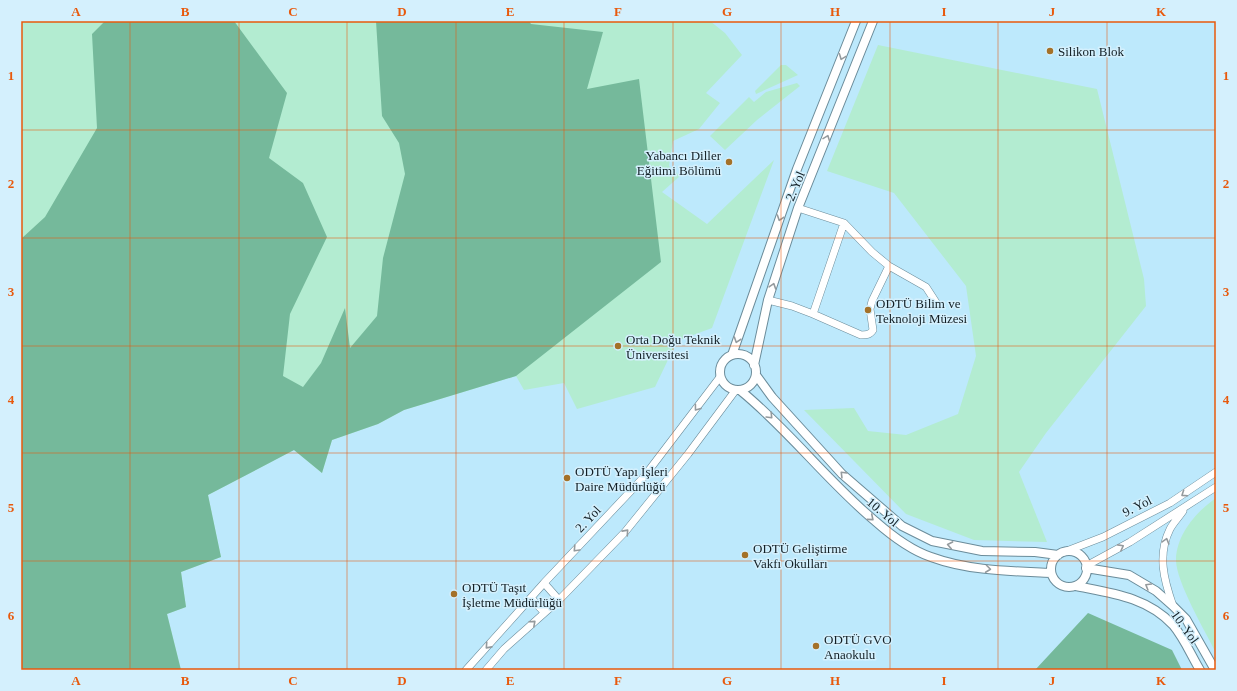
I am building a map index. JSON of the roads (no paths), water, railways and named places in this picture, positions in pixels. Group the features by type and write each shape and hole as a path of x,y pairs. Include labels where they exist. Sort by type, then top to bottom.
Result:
{"street":[{"name":"2. Yol","path":"466,670 544,583 643,478 720,377 719,371 723,361 732,355 798,164 856,21"},
{"name":"2. Yol","path":"756,375 754,364 768,300 798,208 873,21"},
{"path":"798,208 844,223 872,252 889,266 926,287 937,304"},
{"path":"813,314 844,223"},
{"path":"768,300 792,306 861,335 866,335 871,333 873,330 870,309 872,301 889,266"},
{"path":"732,355 742,354 754,364"},
{"path":"486,670 504,649 559,600 625,532 738,391 751,385 756,375"},
{"name":"10. Yol","path":"756,375 772,397 842,474 902,526 932,541 982,551 1061,554 1075,553 1080,556 1086,567 1129,575 1156,592 1186,619 1215,670"},
{"path":"720,377 725,386 738,391"},
{"name":"10. Yol","path":"738,391 765,410 861,510 894,538 912,549 931,558 959,565 990,570 1051,573 1054,579 1061,586 1076,586 1130,597 1162,614 1174,627 1200,670"},
{"name":"9. Yol","path":"1061,554 1103,537 1170,503 1216,472"},
{"name":"9. Yol","path":"1086,567 1130,542 1216,487"},
{"name":"9. Yol","path":"1173,606 1165,583 1162,566 1164,548 1170,528 1187,506"},
{"path":"1051,573 1052,563 1061,554"},
{"path":"1076,586 1084,579 1086,567"},
{"path":"544,583 559,600"},
{"path":"531,598 544,612"}],"place":[{"name":"Silikon Blok","path":"1050,51"},
{"name":"Yabancı Diller Eğitimi Bölümü","path":"729,162"},
{"name":"ODTÜ Bilim ve Teknoloji Müzesi","path":"868,310"},
{"name":"Orta Doğu Teknik Üniversitesi","path":"618,346"},
{"name":"ODTÜ Yapı İşleri Daire Müdürlüğü","path":"567,478"},
{"name":"ODTÜ Geliştirme Vakfı Okulları","path":"745,555"},
{"name":"ODTÜ Taşıt İşletme Müdürlüğü","path":"454,594"},
{"name":"ODTÜ GVO Anaokulu","path":"816,646"}]}
